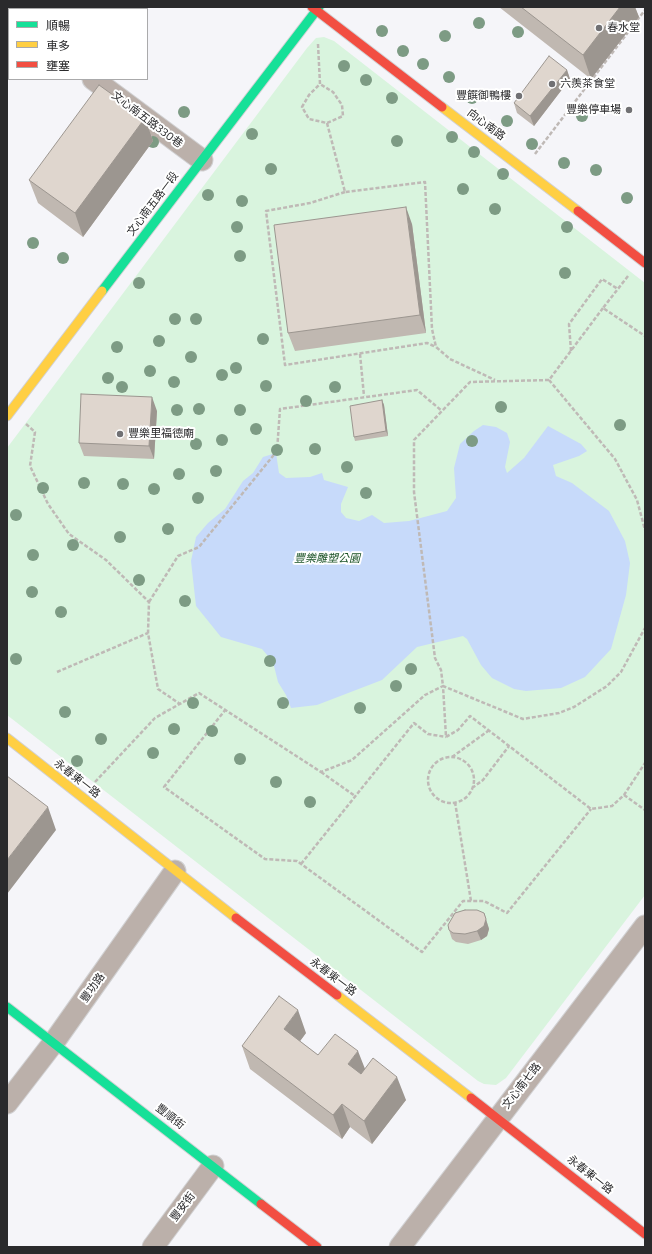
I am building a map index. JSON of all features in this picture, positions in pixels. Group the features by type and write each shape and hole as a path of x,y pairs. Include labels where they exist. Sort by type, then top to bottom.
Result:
{"street":[{"name":"文心南五路一段","path":"9,414 316,8"},
{"name":"向心南路","path":"316,8 643,262"},
{"name":"文心南五路330巷","path":"94,80 202,160"},
{"name":"永春東一路","path":"7,738 175,871 498,1118 645,1234"},
{"name":"豐功路","path":"7,1103 54,1042 175,871"},
{"name":"文心南七路","path":"400,1247 645,926"},
{"name":"豐順街","path":"7,1007 317,1247"},
{"name":"豐安街","path":"153,1247 213,1166"}],"path":[{"path":"316,8 320,84 309,95 302,107 308,119 327,123 343,116 342,105 333,92 320,84"},
{"path":"523,169 645,10"},
{"path":"327,123 344,192"},
{"path":"436,347 432,329 425,182 344,192 310,203 266,211 285,365 427,343 436,347 450,359 496,381"},
{"path":"549,380 618,289 643,262"},
{"path":"571,351 569,324 602,279 618,289"},
{"path":"603,308 645,336"},
{"path":"360,354 364,396"},
{"path":"446,737 443,686 440,670 435,658 414,492 414,440 470,382 549,380"},
{"path":"549,380 615,459 637,500 645,530"},
{"path":"180,704 158,689 148,633 149,602 178,556 199,547 277,451 280,409 364,396 417,390 442,411"},
{"path":"9,414 35,432 30,466 48,504 69,534 106,560 149,602"},
{"path":"321,772 352,760 425,695 443,686 523,719 559,713 574,707 607,686 621,672 645,628"},
{"path":"57,672 148,633"},
{"path":"82,798 156,718 199,693 226,709 355,796"},
{"path":"226,709 164,787 264,859 297,861 422,952 463,901 484,901 507,913 591,809 612,806 624,796 645,763"},
{"path":"301,864 414,723 428,734 446,737 458,730 470,716 591,809"},
{"path":"452,757 488,730"},
{"path":"472,788 473,775 470,768 465,762 452,757 444,758 433,766 429,772 428,786 437,798 444,802 455,802 466,797 472,788 483,780 509,746"},
{"path":"624,796 645,810"},
{"path":"455,802 471,901"}],"green space":[{"name":"豐樂雕塑公園","path":"324,37 334,41 645,283 645,895 506,1078 496,1085 484,1084 478,1081 7,715 7,448 307,48 316,38"}],"water":[{"path":"483,425 496,427 507,433 510,442 505,467 507,473 524,458 548,426 581,444 587,451 579,456 553,465 556,476 572,483 609,511 625,541 630,563 626,595 611,649 585,677 561,688 526,691 514,689 492,678 481,665 467,639 463,636 417,647 382,680 317,705 291,708 286,695 278,682 273,662 262,649 221,637 196,606 191,561 196,537 208,523 225,509 243,481 253,473 263,457 276,453 279,473 286,478 310,477 322,473 324,480 348,487 341,504 341,512 346,518 359,521 372,515 384,523 409,521 447,511 456,498 454,468 460,444"}],"building":[{"path":"521,7 620,7 583,55"},
{"path":"549,56 567,70 530,116 514,103"},
{"path":"99,85 145,118 75,213 29,180"},
{"path":"406,207 420,315 288,333 274,225"},
{"name":"豐樂里福德廟","path":"81,394 152,397 149,446 79,443"},
{"path":"382,400 386,431 354,437 350,406"},
{"path":"7,776 48,807 7,860"},
{"path":"465,910 477,910 484,913 486,919 484,926 477,931 465,934 453,933 449,930 448,925 455,913"},
{"path":"279,996 298,1010 284,1029 318,1055 335,1034 358,1051 348,1064 361,1074 373,1058 397,1077 364,1121 342,1104 333,1115 242,1046"}],"traffic: fast":[{"path":"102,291 319,7"},
{"path":"7,1007 261,1204"}],"traffic: slow":[{"path":"442,107 578,211"},
{"path":"7,416 102,291"},
{"path":"7,738 236,918"},
{"path":"337,995 471,1098"}],"traffic: jam":[{"path":"312,7 442,107"},
{"path":"578,211 645,263"},
{"path":"236,918 337,995"},
{"path":"471,1098 645,1234"},
{"path":"261,1204 317,1247"}],"place":[{"name":"春水堂","path":"599,28"},
{"name":"六羨茶食堂","path":"552,84"},
{"name":"豐饌御鴨樓","path":"519,96"},
{"name":"豐樂停車場","path":"629,110"},
{"name":"豐樂里福德廟","path":"120,434"}]}
